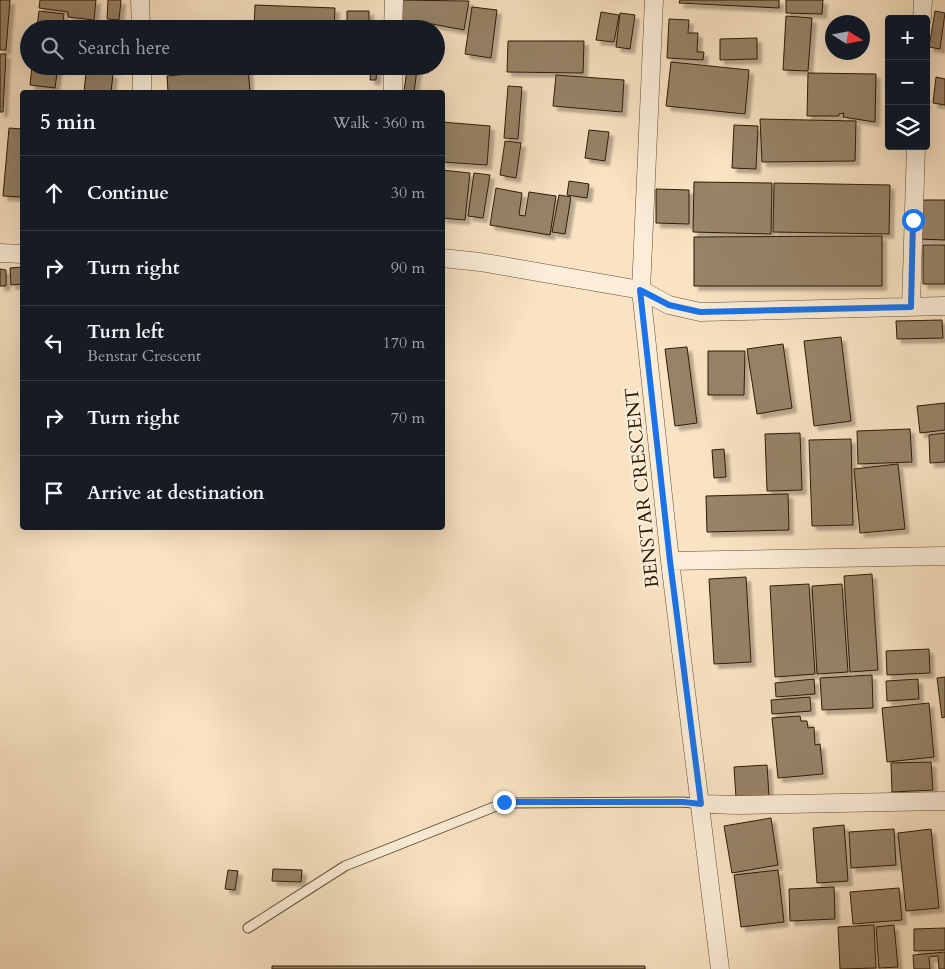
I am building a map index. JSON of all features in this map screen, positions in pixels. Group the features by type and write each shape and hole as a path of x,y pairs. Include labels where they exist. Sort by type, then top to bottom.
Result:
{"street":[{"path":"140,0 141,20"},
{"path":"394,0 394,20"},
{"name":"BENSTAR CRESCENT","path":"654,0 640,290 670,561 720,969"},
{"path":"922,15 923,0"},
{"path":"142,75 142,90"},
{"path":"393,75 393,90"},
{"path":"911,307 916,150"},
{"path":"0,253 20,254"},
{"path":"445,258 480,262 640,290 669,305 700,312 945,306"},
{"path":"670,561 945,556"},
{"path":"701,804 945,801"}],"lane":[{"path":"248,928 344,866 504,802 683,802 701,804"}],"building":[{"path":"0,0 10,0 6,50 0,50"},
{"path":"40,0 96,0 94,20 68,17 68,12 39,8"},
{"path":"108,0 121,0 119,20 107,19"},
{"path":"401,0 469,1 464,30 445,26 445,20 398,20"},
{"path":"680,0 779,0 779,8 679,3"},
{"path":"786,0 823,0 822,14 786,13"},
{"path":"255,5 335,8 334,20 254,20"},
{"path":"472,7 497,10 491,58 465,54"},
{"path":"39,11 64,14 63,20 38,20"},
{"path":"347,11 369,11 369,20 347,20"},
{"path":"935,11 945,13 940,49 930,47"},
{"path":"601,12 619,15 614,42 596,40"},
{"path":"620,13 635,15 630,49 616,47"},
{"path":"786,16 812,18 808,71 783,70"},
{"path":"669,19 689,20 688,33 698,33 697,52 704,52 703,60 667,58"},
{"path":"757,38 757,59 720,60 720,39"},
{"path":"508,41 584,41 583,73 507,72"},
{"path":"0,54 6,54 3,112 0,112"},
{"path":"671,62 749,70 745,114 666,106"},
{"path":"808,73 876,74 875,122 843,117 844,113 839,114 839,116 807,116"},
{"path":"31,75 57,75 55,88 30,85"},
{"path":"86,75 113,75 111,90 84,90"},
{"path":"249,75 250,90 168,90 167,76"},
{"path":"370,75 376,75 376,80 370,80"},
{"path":"406,75 416,75 414,90 404,90"},
{"path":"556,75 624,80 622,112 553,106"},
{"path":"936,77 945,79 945,105 933,103"},
{"path":"508,86 522,87 518,139 504,138"},
{"path":"760,119 856,121 855,161 762,162"},
{"path":"445,122 490,126 487,165 445,162"},
{"path":"734,125 758,126 756,169 732,168"},
{"path":"9,128 20,129 20,197 3,196"},
{"path":"589,130 609,132 605,161 585,158"},
{"path":"505,141 521,143 516,178 500,175"},
{"path":"445,170 470,173 465,220 445,218"},
{"path":"474,173 490,175 483,218 468,216"},
{"path":"569,181 589,184 587,198 567,195"},
{"path":"694,182 772,183 771,234 693,232"},
{"path":"774,183 890,185 889,234 773,232"},
{"path":"496,188 522,193 519,215 525,216 529,192 556,196 550,235 490,225"},
{"path":"656,189 689,190 689,224 656,223"},
{"path":"559,195 571,197 565,234 552,232"},
{"path":"919,200 945,200 945,240 918,239"},
{"path":"882,236 882,286 694,286 694,237"},
{"path":"923,245 945,245 945,284 923,284"},
{"path":"20,267 20,284 11,285 10,268"},
{"path":"0,269 6,270 6,286 0,286"},
{"path":"942,320 943,338 897,339 896,321"},
{"path":"841,337 851,421 814,426 804,341"},
{"path":"783,344 792,408 757,414 747,349"},
{"path":"687,347 697,423 675,426 665,349"},
{"path":"708,351 745,351 744,395 708,395"},
{"path":"945,403 945,430 920,433 917,406"},
{"path":"910,429 912,462 858,464 857,431"},
{"path":"800,433 802,490 767,491 765,434"},
{"path":"945,433 945,462 930,463 929,435"},
{"path":"851,439 853,525 812,526 809,440"},
{"path":"724,449 726,477 714,478 712,450"},
{"path":"898,464 905,529 860,533 854,469"},
{"path":"788,494 789,530 707,532 706,496"},
{"path":"872,574 878,670 850,672 844,576"},
{"path":"746,577 751,662 714,664 709,579"},
{"path":"809,584 815,674 775,677 770,586"},
{"path":"842,584 848,672 817,674 812,586"},
{"path":"929,649 930,673 887,675 886,651"},
{"path":"872,675 873,708 822,710 820,678"},
{"path":"945,677 945,717 942,718 937,678"},
{"path":"814,679 815,694 776,697 775,683"},
{"path":"918,679 919,699 887,701 886,681"},
{"path":"810,697 811,711 772,714 771,700"},
{"path":"929,703 934,757 887,762 882,708"},
{"path":"800,716 801,721 807,721 808,728 814,727 815,745 820,744 823,774 778,778 772,718"},
{"path":"931,762 933,790 892,792 891,763"},
{"path":"767,765 769,796 736,798 734,767"},
{"path":"771,818 778,865 732,873 724,826"},
{"path":"844,825 848,881 817,883 813,828"},
{"path":"894,829 896,865 851,868 849,832"},
{"path":"931,829 939,908 906,911 898,833"},
{"path":"273,869 302,870 301,882 272,881"},
{"path":"228,870 238,871 235,890 225,889"},
{"path":"778,870 784,922 741,927 734,875"},
{"path":"834,887 835,919 790,921 789,889"},
{"path":"899,888 902,920 853,924 850,892"},
{"path":"874,925 876,968 840,969 838,927"},
{"path":"894,925 898,967 879,968 876,927"},
{"path":"945,928 945,950 914,951 914,929"},
{"path":"945,952 945,969 939,969 938,956 929,957 930,969 914,969 913,955"},
{"path":"272,966 645,966 645,969 272,969"}],"route":[{"path":"504,802 683,802 701,804 670,561 640,290 669,305 700,312 911,307 913,220"}]}
